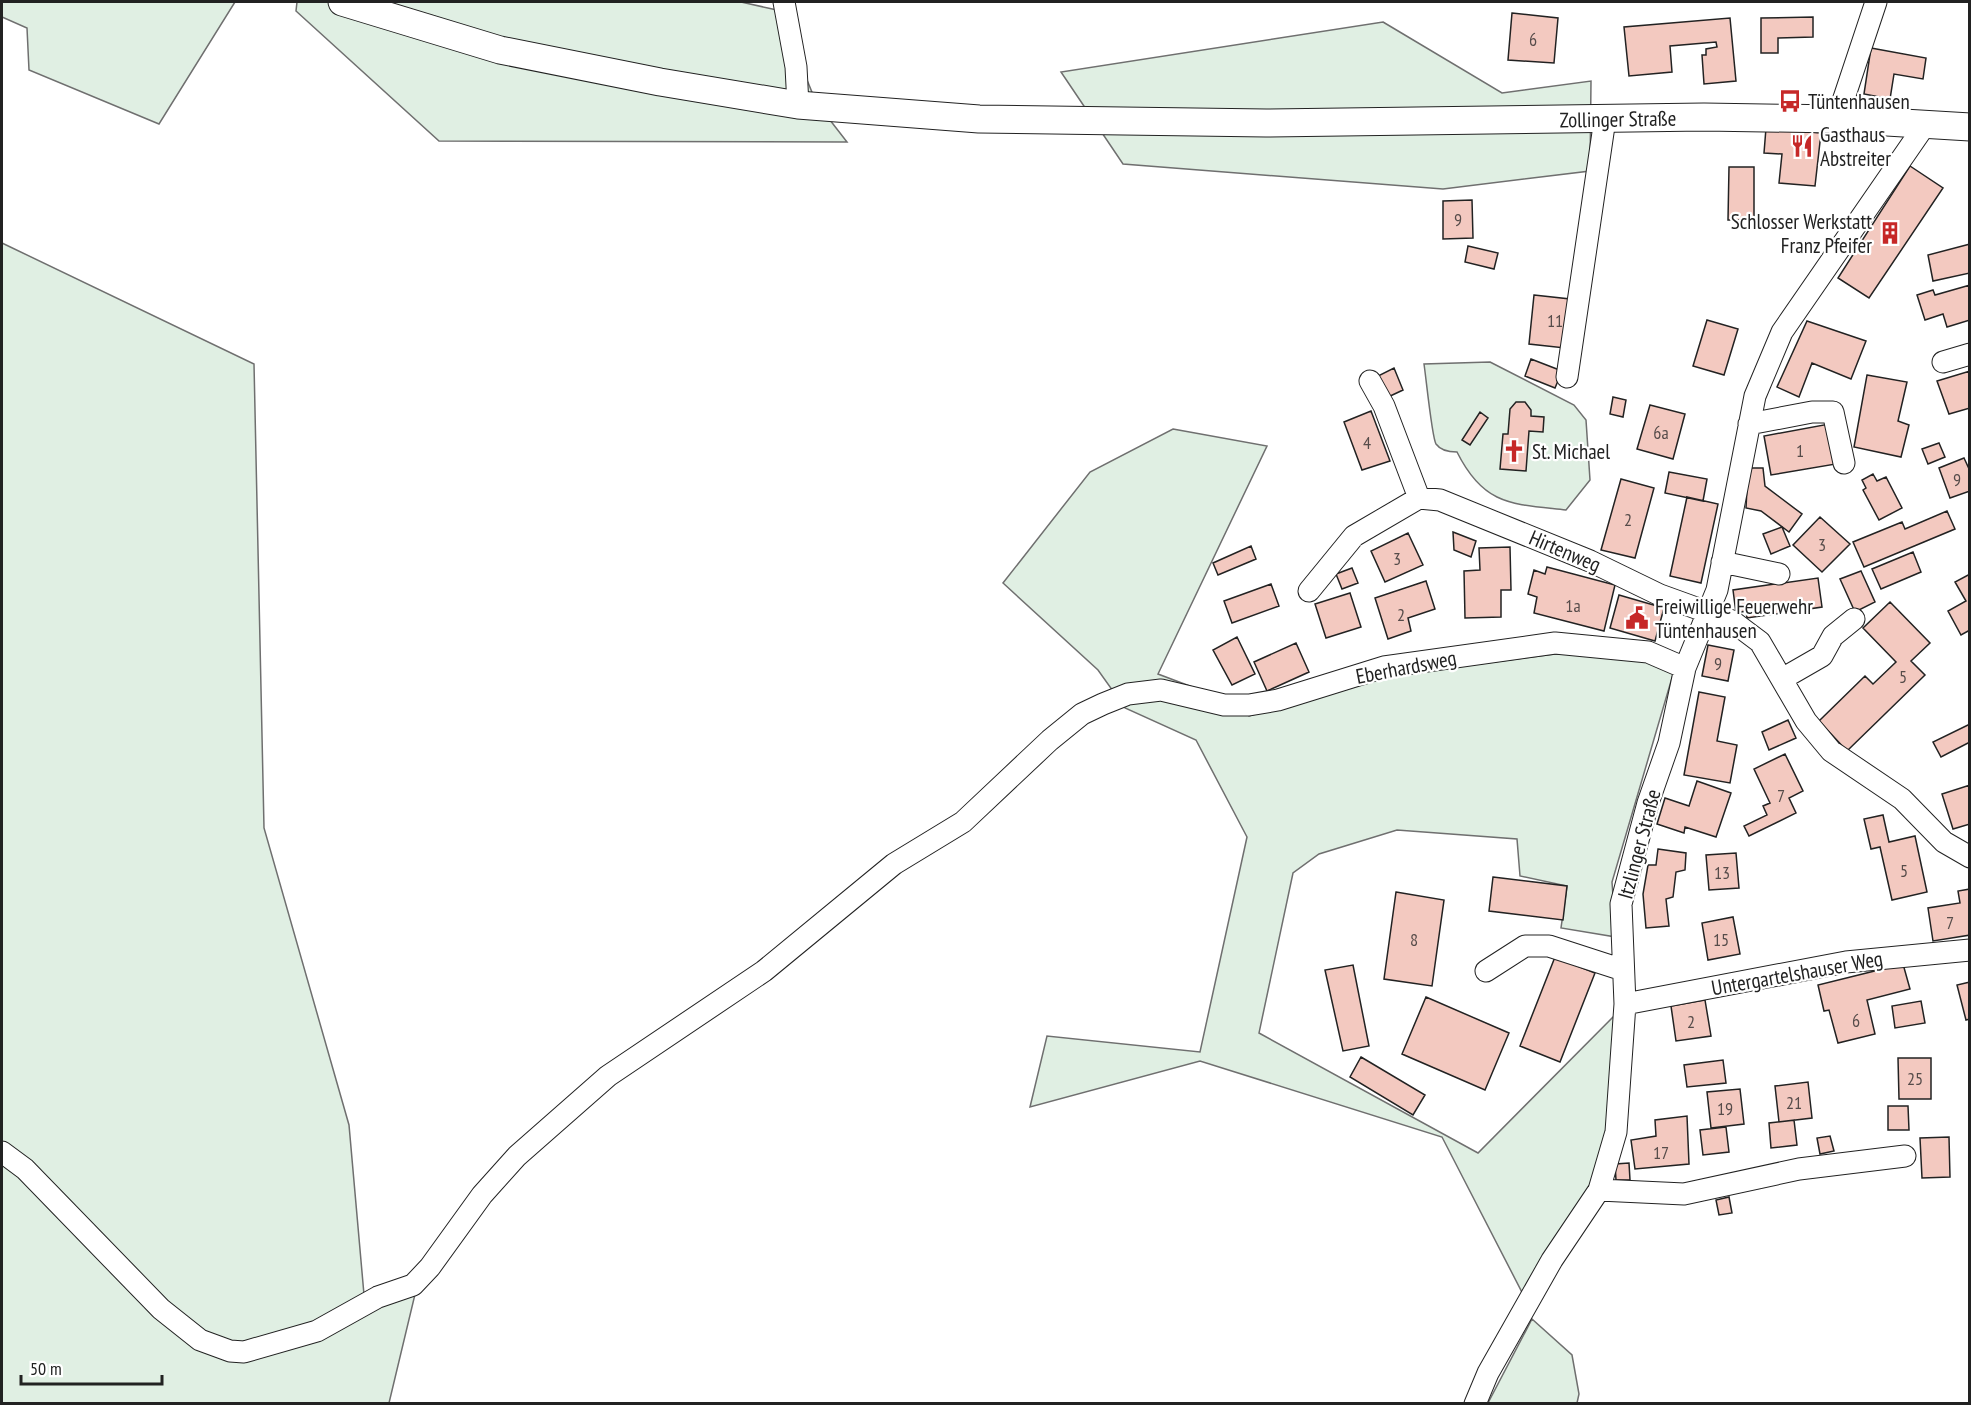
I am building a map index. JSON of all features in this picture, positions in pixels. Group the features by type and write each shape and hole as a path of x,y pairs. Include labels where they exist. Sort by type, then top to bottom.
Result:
{"main road":[{"name":"Zollinger Straße","path":"342,2 500,50 660,82 798,105 979,119 1266,123 1837,119 1970,127"}],"street":[{"path":"784,2 796,67 798,105"},
{"path":"1837,119 1876,2"},
{"path":"1567,377 1605,119"},
{"name":"Itzlinger Straße","path":"1474,1404 1488,1373 1552,1260 1599,1190 1616,1132 1624,1004 1621,904 1648,803 1670,743 1685,668 1717,590 1755,396 1782,332 1925,125"},
{"path":"1943,362 1970,354"},
{"path":"1309,591 1354,536 1419,498 1384,406 1370,381"},
{"path":"1749,424 1812,412 1833,412 1844,463"},
{"name":"Hirtenweg","path":"1419,498 1440,500 1590,561 1660,595 1708,613"},
{"path":"1722,562 1779,574"},
{"path":"1708,613 1732,621 1760,642 1806,721 1831,751 1902,799 1944,842 1970,857"},
{"path":"1782,679 1822,656 1833,636 1854,619"},
{"name":"Eberhardsweg","path":"2,1152 25,1169 161,1309 200,1340 230,1351 244,1352 317,1331 378,1297 413,1285 430,1267 482,1195 517,1156 608,1076 764,971 894,864 963,822 1050,740 1082,714 1128,694 1161,690 1224,705 1249,705 1278,700 1384,667 1555,643 1648,652 1685,668"},
{"path":"1486,972 1525,946 1549,946 1623,970"},
{"name":"Untergartelshauser Weg","path":"1624,1004 1846,962 1970,950"},
{"path":"1599,1190 1684,1194 1798,1168 1905,1156"}],"green space":[{"path":"2,2 235,2 159,124 29,70 27,28 2,17"},
{"path":"297,2 741,2 786,12 792,43 816,102 847,142 439,141 296,11"},
{"path":"1383,22 1502,93 1591,81 1590,171 1443,189 1123,164 1061,72"},
{"path":"2,243 254,364 264,828 349,1125 365,1306 417,1286 389,1403 2,1403"},
{"path":"1490,362 1574,405 1586,420 1590,480 1566,510 1530,506 1501,499 1478,483 1467,470 1457,452 1445,451 1436,444 1424,364"},
{"path":"1173,429 1267,446 1158,674 1224,699 1249,716 1386,676 1555,654 1643,656 1674,671 1612,882 1616,937 1561,928 1567,886 1520,876 1517,839 1397,830 1319,854 1293,873 1259,1033 1478,1153 1619,1011 1617,1159 1527,1302 1442,1137 1200,1061 1030,1107 1047,1036 1200,1052 1247,837 1196,740 1125,708 1098,670 1003,583 1090,472"},
{"path":"1532,1319 1572,1355 1579,1394 1577,1403 1488,1403"}],"building":[{"path":"1512,13 1558,18 1554,63 1508,60"},
{"path":"1813,17 1813,37 1778,38 1778,53 1761,53 1761,18"},
{"path":"1730,18 1736,81 1704,84 1702,55 1706,55 1706,49 1717,47 1716,42 1670,46 1672,72 1629,76 1624,27"},
{"path":"1871,48 1926,58 1923,79 1894,74 1890,99 1864,94"},
{"path":"1766,128 1821,133 1815,186 1779,183 1782,154 1764,153"},
{"name":"Schlosser Werkstatt Franz Pfeifer","path":"1910,166 1943,188 1869,298 1838,278"},
{"path":"1729,167 1754,167 1754,220 1728,220"},
{"path":"1472,200 1473,238 1443,239 1443,201"},
{"path":"1970,244 1970,273 1933,281 1928,255"},
{"path":"1468,246 1498,253 1494,269 1465,262"},
{"path":"1970,285 1970,320 1947,327 1943,314 1925,320 1917,295 1933,290 1935,295"},
{"path":"1534,295 1570,299 1565,348 1529,344"},
{"path":"1707,320 1738,329 1724,375 1693,366"},
{"path":"1807,321 1866,341 1851,379 1812,363 1799,397 1777,387"},
{"path":"1531,359 1562,371 1555,388 1525,376"},
{"path":"1394,368 1403,390 1386,398 1376,377"},
{"path":"1970,371 1970,408 1949,414 1937,381"},
{"path":"1867,375 1907,382 1898,421 1909,425 1901,457 1854,447"},
{"path":"1613,397 1626,400 1623,417 1610,414"},
{"name":"St. Michael","path":"1516,402 1525,402 1531,410 1531,416 1544,417 1543,432 1529,431 1526,471 1500,469 1503,434 1508,434 1510,409"},
{"path":"1650,405 1685,414 1673,459 1637,449"},
{"path":"1371,411 1390,461 1362,470 1344,422"},
{"path":"1480,412 1488,418 1470,445 1462,440"},
{"path":"1829,424 1836,464 1771,475 1764,436"},
{"path":"1939,443 1945,457 1928,464 1922,449"},
{"path":"1964,458 1970,471 1970,491 1950,498 1939,468"},
{"path":"1748,468 1763,468 1765,486 1802,514 1789,532 1761,511 1746,508"},
{"path":"1669,472 1707,479 1703,501 1665,493"},
{"path":"1873,474 1877,481 1886,477 1902,508 1879,520 1863,490 1866,488 1862,480"},
{"path":"1621,479 1654,488 1635,558 1601,550"},
{"path":"1687,497 1718,504 1701,583 1670,576"},
{"path":"1947,511 1955,529 1864,567 1853,542 1902,522 1905,529"},
{"path":"1820,517 1850,544 1822,572 1793,545"},
{"path":"1782,527 1790,546 1771,554 1763,534"},
{"path":"1453,532 1476,541 1471,557 1454,550"},
{"path":"1408,533 1423,565 1385,582 1371,551"},
{"path":"1251,546 1256,559 1218,575 1213,563"},
{"path":"1510,547 1511,590 1501,590 1501,617 1465,618 1464,571 1480,570 1479,548"},
{"path":"1913,552 1921,572 1881,589 1872,569"},
{"path":"1547,567 1615,585 1604,631 1534,613 1537,597 1528,594 1534,570 1545,574"},
{"path":"1352,568 1358,583 1342,589 1336,574"},
{"path":"1861,571 1875,602 1855,612 1840,579"},
{"path":"1970,574 1970,630 1961,635 1948,611 1966,601 1955,582"},
{"path":"1818,578 1822,607 1747,618 1746,611 1736,613 1733,590"},
{"path":"1426,581 1435,609 1408,618 1411,631 1388,639 1375,598"},
{"path":"1271,584 1279,606 1232,623 1224,601"},
{"path":"1350,593 1361,627 1326,638 1315,604"},
{"name":"Freiwillige Feuerwehr Tüntenhausen","path":"1619,595 1664,608 1655,641 1610,628"},
{"path":"1890,602 1930,643 1911,661 1925,675 1847,751 1819,721 1865,676 1873,684 1896,662 1863,628"},
{"path":"1237,637 1255,674 1232,685 1213,650"},
{"path":"1296,643 1309,672 1267,691 1254,662"},
{"path":"1708,645 1734,650 1728,681 1702,676"},
{"path":"1699,692 1725,697 1717,741 1737,745 1730,783 1684,775"},
{"path":"1788,720 1796,738 1769,750 1762,732"},
{"path":"1970,724 1970,742 1941,757 1933,742"},
{"path":"1785,754 1803,791 1789,798 1796,813 1749,836 1744,826 1767,815 1763,806 1770,803 1754,769"},
{"path":"1697,781 1731,793 1716,837 1685,827 1684,833 1657,824 1665,798 1689,806"},
{"path":"1970,785 1970,824 1953,829 1942,794"},
{"path":"1883,815 1889,842 1915,836 1927,892 1892,900 1880,847 1871,849 1864,819"},
{"path":"1658,849 1686,853 1685,870 1676,872 1673,897 1666,899 1669,926 1646,928 1643,894 1648,865 1656,865"},
{"path":"1736,853 1739,888 1709,890 1706,855"},
{"path":"1493,877 1567,886 1563,920 1489,911"},
{"path":"1970,889 1970,935 1933,941 1928,908 1960,903 1958,891"},
{"path":"1396,892 1444,900 1432,986 1384,979"},
{"path":"1733,917 1740,954 1708,960 1702,923"},
{"path":"1555,957 1595,973 1560,1062 1520,1046"},
{"path":"1903,964 1910,989 1867,1000 1875,1034 1838,1043 1829,1010 1824,1011 1818,985"},
{"path":"1353,965 1369,1046 1343,1051 1325,970"},
{"path":"1970,982 1970,1019 1966,1020 1957,985"},
{"path":"1426,997 1509,1033 1485,1090 1402,1054"},
{"path":"1705,1000 1711,1036 1676,1041 1671,1006"},
{"path":"1921,1001 1925,1023 1895,1028 1892,1006"},
{"path":"1361,1057 1425,1095 1413,1115 1350,1077"},
{"path":"1898,1058 1931,1058 1931,1099 1899,1099"},
{"path":"1723,1060 1726,1083 1687,1087 1684,1065"},
{"path":"1808,1082 1812,1118 1779,1122 1775,1086"},
{"path":"1740,1089 1744,1124 1711,1128 1707,1092"},
{"path":"1888,1106 1908,1106 1909,1130 1888,1130"},
{"path":"1687,1116 1689,1164 1635,1169 1631,1140 1656,1136 1655,1120"},
{"path":"1794,1120 1797,1145 1771,1148 1769,1123"},
{"path":"1726,1127 1729,1152 1703,1155 1700,1130"},
{"path":"1830,1136 1834,1151 1820,1154 1817,1138"},
{"path":"1949,1137 1950,1177 1922,1178 1920,1138"},
{"path":"1629,1163 1630,1180 1616,1180 1615,1164"},
{"path":"1729,1197 1732,1213 1719,1215 1716,1200"}],"place":[{"name":"Tüntenhausen","path":"1790,101"},
{"name":"Gasthaus Abstreiter","path":"1802,146"},
{"name":"Schlosser Werkstatt Franz Pfeifer","path":"1890,233"},
{"name":"St. Michael","path":"1514,451"},
{"name":"Freiwillige Feuerwehr Tüntenhausen","path":"1637,618"}]}
